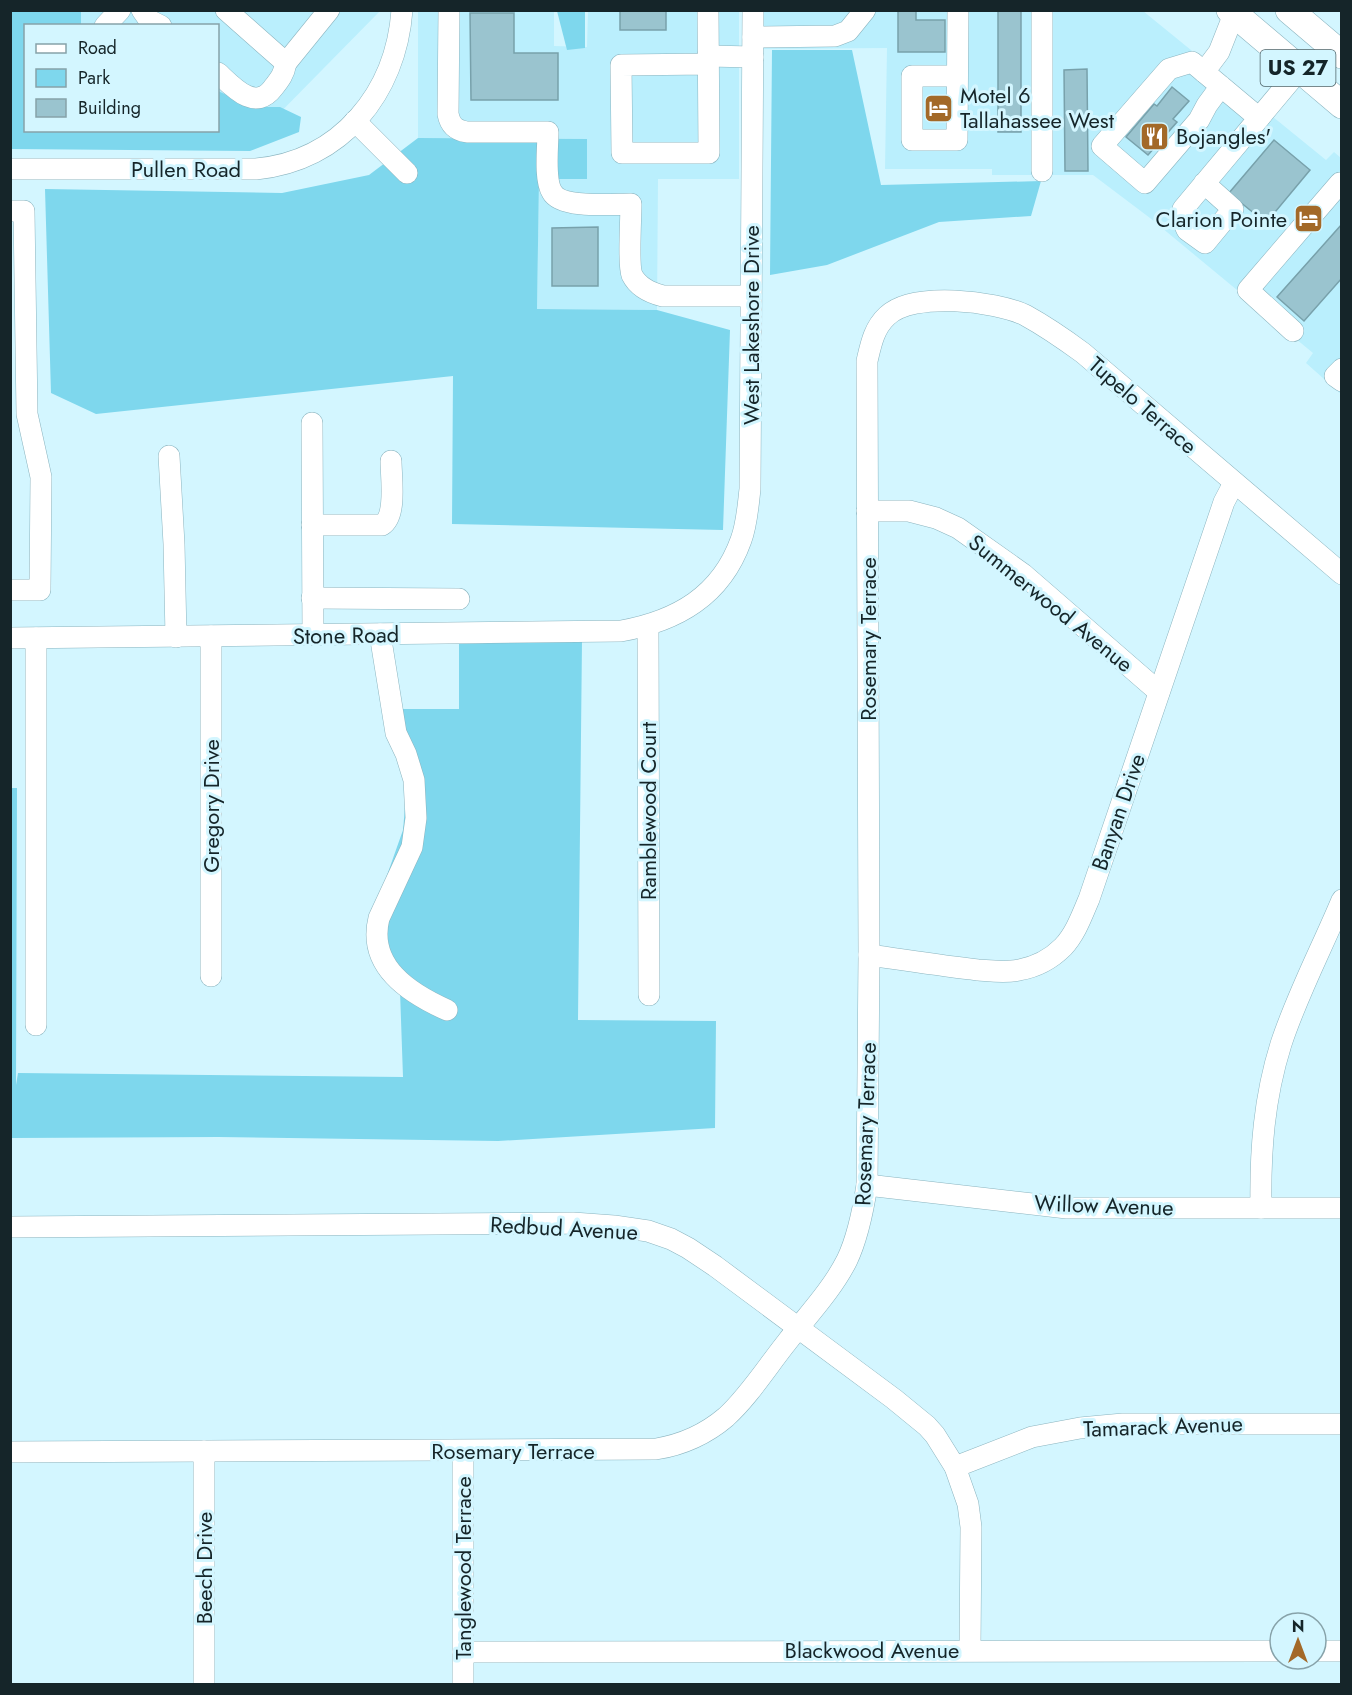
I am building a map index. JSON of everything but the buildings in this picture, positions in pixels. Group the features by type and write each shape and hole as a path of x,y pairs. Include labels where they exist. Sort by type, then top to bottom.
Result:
{"main road":[{"path":"1254,31 1275,10"},
{"name":"US 27","path":"1289,10 1341,55"},
{"name":"US 27","path":"1233,12 1341,105"}],"street":[{"path":"107,24 120,10"},
{"path":"142,10 149,20 157,24"},
{"path":"226,10 286,63"},
{"path":"219,74 233,87 248,96 257,99 267,96 283,75 286,63 329,10"},
{"name":"Pullen Road","path":"10,169 256,169 277,167 306,156 353,123 369,106 390,69 402,10"},
{"path":"449,10 448,114 450,123 467,132 548,132 548,179 552,192 560,200 572,203 631,204 631,273 638,283 650,293 663,296 751,296"},
{"path":"692,10 708,18 708,60 709,153 622,153 621,65 708,60 753,47 835,36 848,31 865,10"},
{"name":"West Lakeshore Drive","path":"678,614 704,595 732,561 741,540 750,489 753,10"},
{"path":"957,76 958,10"},
{"path":"1204,72 1219,52 1233,12"},
{"path":"1040,14 1042,171"},
{"path":"1219,52 1254,31"},
{"path":"1221,86 1199,120 1145,183 1102,146 1169,69 1192,62 1221,86 1259,118"},
{"path":"1204,183 1299,69"},
{"path":"353,123 407,173"},
{"path":"1293,331 1248,290 1340,183 1341,185"},
{"path":"10,211 24,211 27,414 41,477 40,590 10,590"},
{"name":"Tupelo Terrace","path":"914,303 946,301 1007,309 1023,314 1051,330 1083,352 1341,574"},
{"name":"Rosemary Terrace","path":"10,1452 656,1449 685,1442 717,1423 737,1406 847,1260 861,1220 867,1185 869,955 867,361 872,338 883,321 898,308 914,303"},
{"path":"1341,369 1335,376 1341,381"},
{"path":"312,423 313,635"},
{"path":"170,456 176,637"},
{"path":"312,525 382,525 386,522 392,511 391,461"},
{"name":"Banyan Drive","path":"869,955 1005,972 1018,971 1037,965 1053,956 1064,946 1080,921 1089,898 1224,502 1234,483"},
{"name":"Summerwood Avenue","path":"867,511 909,512 936,518 958,528 1023,574 1159,692"},
{"path":"312,598 459,599"},
{"name":"Stone Road","path":"10,638 621,631 648,627 678,614"},
{"name":"Ramblewood Court","path":"648,627 649,995"},
{"path":"380,634 396,733 406,754 414,780 416,818 412,847 379,918 376,943 392,973 404,985 425,1000 447,1010"},
{"name":"Gregory Drive","path":"211,636 211,976"},
{"path":"36,638 36,1025"},
{"path":"1261,1208 1261,1162 1269,1090 1289,1023 1341,900"},
{"name":"Willow Avenue","path":"867,1185 1066,1208 1341,1208"},
{"name":"Redbud Avenue","path":"10,1227 537,1224 614,1226 648,1231 671,1239 715,1266 798,1327 936,1435 955,1467 965,1494 971,1527 969,1650"},
{"name":"Tamarack Avenue","path":"955,1467 1032,1437 1080,1428 1123,1424 1341,1424"},
{"name":"Beech Drive","path":"204,1451 204,1684"},
{"name":"Tanglewood Terrace","path":"463,1451 463,1684"},
{"name":"Blackwood Avenue","path":"463,1652 1268,1651"}],"shaded area":[{"path":"67,10 380,11 264,129 219,97 219,24 57,24"},
{"path":"418,11 554,11 554,46 587,47 588,11 739,11 739,179 658,179 657,310 537,309 539,178 587,139 418,138"},
{"path":"762,11 1143,11 1326,160 1334,152 1341,158 1341,394 1306,363 1313,353 1150,218 1093,175 992,175 992,169 885,169 887,48 761,49"}],"green space":[{"path":"11,11 81,11 81,24 24,24 24,132 219,132 219,91 253,107 280,107 301,117 299,132 250,151 11,149"},
{"path":"557,11 585,11 585,48 567,50"},
{"path":"772,50 852,50 881,185 1041,181 1031,216 939,222 827,265 770,275"},
{"path":"418,138 587,139 587,179 539,179 537,309 657,310 730,330 723,530 452,524 453,376 96,414 51,393 45,189 282,193 369,175"},
{"path":"582,640 578,1020 716,1021 715,1128 498,1141 218,1137 11,1138 10,788 17,788 16,1085 18,1073 403,1077 400,991 374,912 403,830 406,796 403,766 383,709 459,709 459,644"}],"place":[{"name":"Motel 6 Tallahassee West","path":"939,108"},
{"name":"Bojangles'","path":"1155,136"},
{"name":"Clarion Pointe","path":"1308,219"}]}
